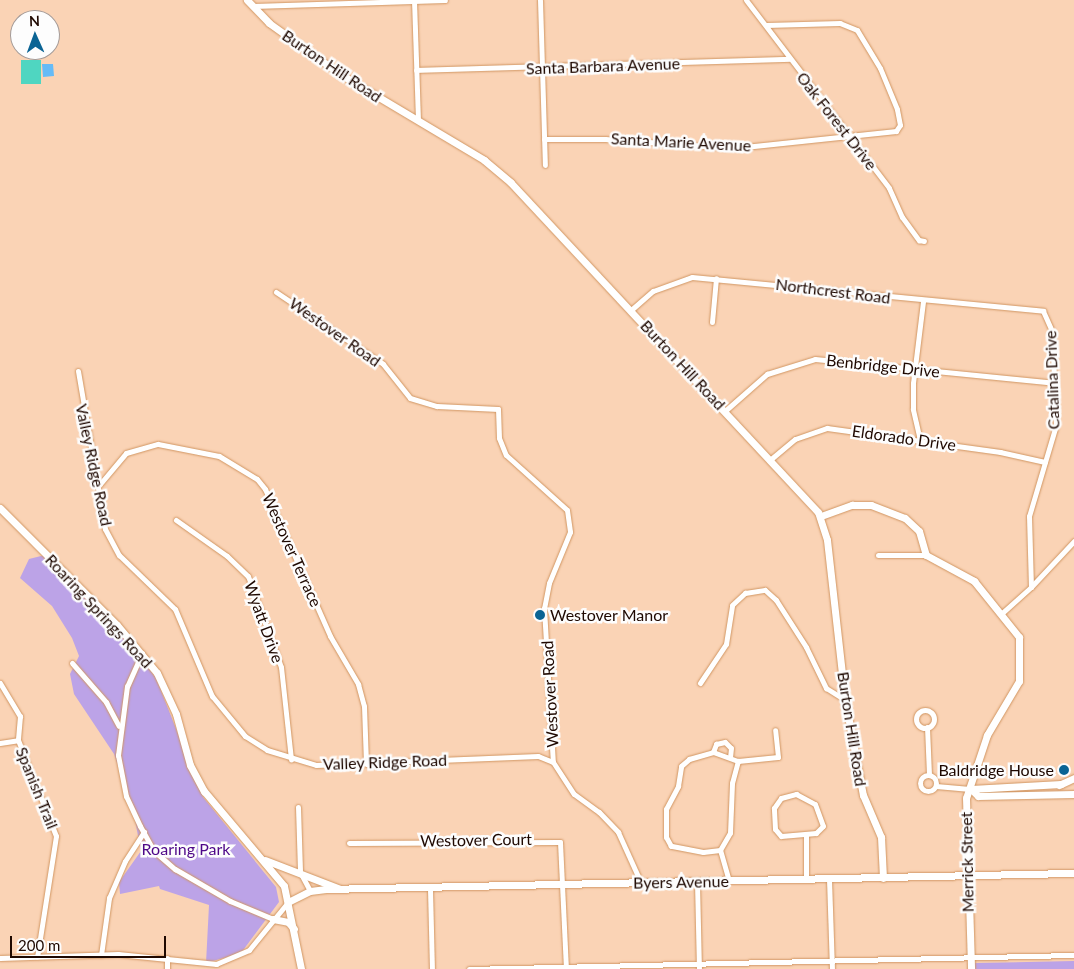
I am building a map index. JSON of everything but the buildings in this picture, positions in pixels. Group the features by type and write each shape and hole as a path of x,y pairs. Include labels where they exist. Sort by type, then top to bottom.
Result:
{"street":[{"path":"414,0 418,119"},
{"path":"249,3 445,0"},
{"path":"540,0 545,165"},
{"name":"Oak Forest Drive","path":"746,0 847,136 889,188 919,240 924,241"},
{"name":"Burton Hill Road","path":"249,3 340,74 418,119 497,170 726,410 821,516 827,540 846,700 863,795 881,838 883,878"},
{"name":"Santa Marie Avenue","path":"544,139 605,139 734,148 896,131 900,125 880,68 857,30 840,23 766,25"},
{"name":"Santa Barbara Avenue","path":"416,70 542,68 789,59"},
{"name":"Northcrest Road","path":"631,310 644,296 670,282 683,278 716,278 922,301 1037,309 1044,313"},
{"path":"712,322 716,278"},
{"name":"Westover Road","path":"276,292 369,353 383,364 405,393 420,404 498,409 501,448 506,455 567,510 570,532 549,583 544,608 554,762 574,794 599,812 618,832 641,883"},
{"path":"920,440 913,409 922,301"},
{"name":"Catalina Drive","path":"1031,587 1029,516 1056,425 1052,331 1044,313"},
{"name":"Benbridge Drive","path":"726,410 762,378 790,364 826,359 1054,383"},
{"name":"Valley Ridge Road","path":"78,372 80,396 100,484 105,529 119,555 178,614 200,675 224,714 258,746 316,765 538,756 554,762"},
{"name":"Eldorado Drive","path":"771,459 795,439 819,429 920,440 1045,462"},
{"name":"Westover Terrace","path":"100,484 126,453 158,444 219,456 257,479 266,488 330,636 358,684 364,706 366,764"},
{"path":"821,516 852,505 886,509 914,524 926,555 878,555"},
{"name":"Roaring Springs Road","path":"0,508 142,653 170,697 190,765 204,791 238,834 266,860 290,901"},
{"name":"Wyatt Drive","path":"176,520 227,556 248,576 281,667 291,758"},
{"path":"1003,612 1031,587 1074,541"},
{"name":"Merrick Street","path":"926,555 974,581 1003,612 1019,637 1019,681 987,735 965,810 971,969"},
{"path":"700,683 726,644 732,605 745,593 765,590 776,600 806,647 826,688 846,700"},
{"path":"142,653 127,686 119,726 118,755 126,796 154,851 189,879 273,919 288,922 295,931"},
{"path":"72,663 106,702 119,726"},
{"name":"Spanish Trail","path":"0,683 20,716 18,740 58,846 38,936 38,957"},
{"path":"927,727 929,774"},
{"path":"720,850 703,852 670,846 665,828 668,799 678,786 681,766 688,759 713,752 738,761 778,757 775,730"},
{"path":"0,743 18,740"},
{"path":"713,752 716,744 725,742 731,748 730,757"},
{"path":"729,881 720,850 730,833 731,806 738,761"},
{"path":"936,786 934,776 929,774 923,776 921,787 932,790 936,786 971,789 1061,784"},
{"path":"1036,795 1074,778"},
{"path":"971,789 978,796 1074,794"},
{"path":"797,794 815,804 823,826 806,835 777,834 774,808 781,798 797,794"},
{"path":"298,807 300,872 310,891"},
{"path":"101,955 109,898 125,861 144,832"},
{"path":"806,835 806,879"},
{"name":"Westover Court","path":"348,842 555,839 561,844 566,968"},
{"path":"266,860 341,889"},
{"name":"Byers Avenue","path":"290,901 310,891 341,889 1074,873"},
{"path":"829,878 832,969"},
{"path":"696,882 698,966"},
{"path":"430,888 432,969"},
{"path":"0,958 101,955 167,958 208,965 227,961 249,950 290,901"},
{"path":"290,901 301,969"},
{"path":"469,969 698,966 831,960 1074,956"},
{"path":"167,958 167,969"}],"green space":[{"name":"Roaring Park","path":"45,555 125,638 156,678 203,797 276,887 279,902 241,953 206,963 209,905 160,889 159,886 120,894 119,882 141,851 134,815 114,754 74,694 70,674 79,656 72,638 52,606 20,578 29,559"},
{"path":"1074,961 1074,969 975,969 975,963"}],"water":[{"path":"21,60 41,60 41,84 21,84"}],"place":[{"name":"Westover Manor","path":"540,615"},
{"name":"Baldridge House","path":"1064,770"}]}
